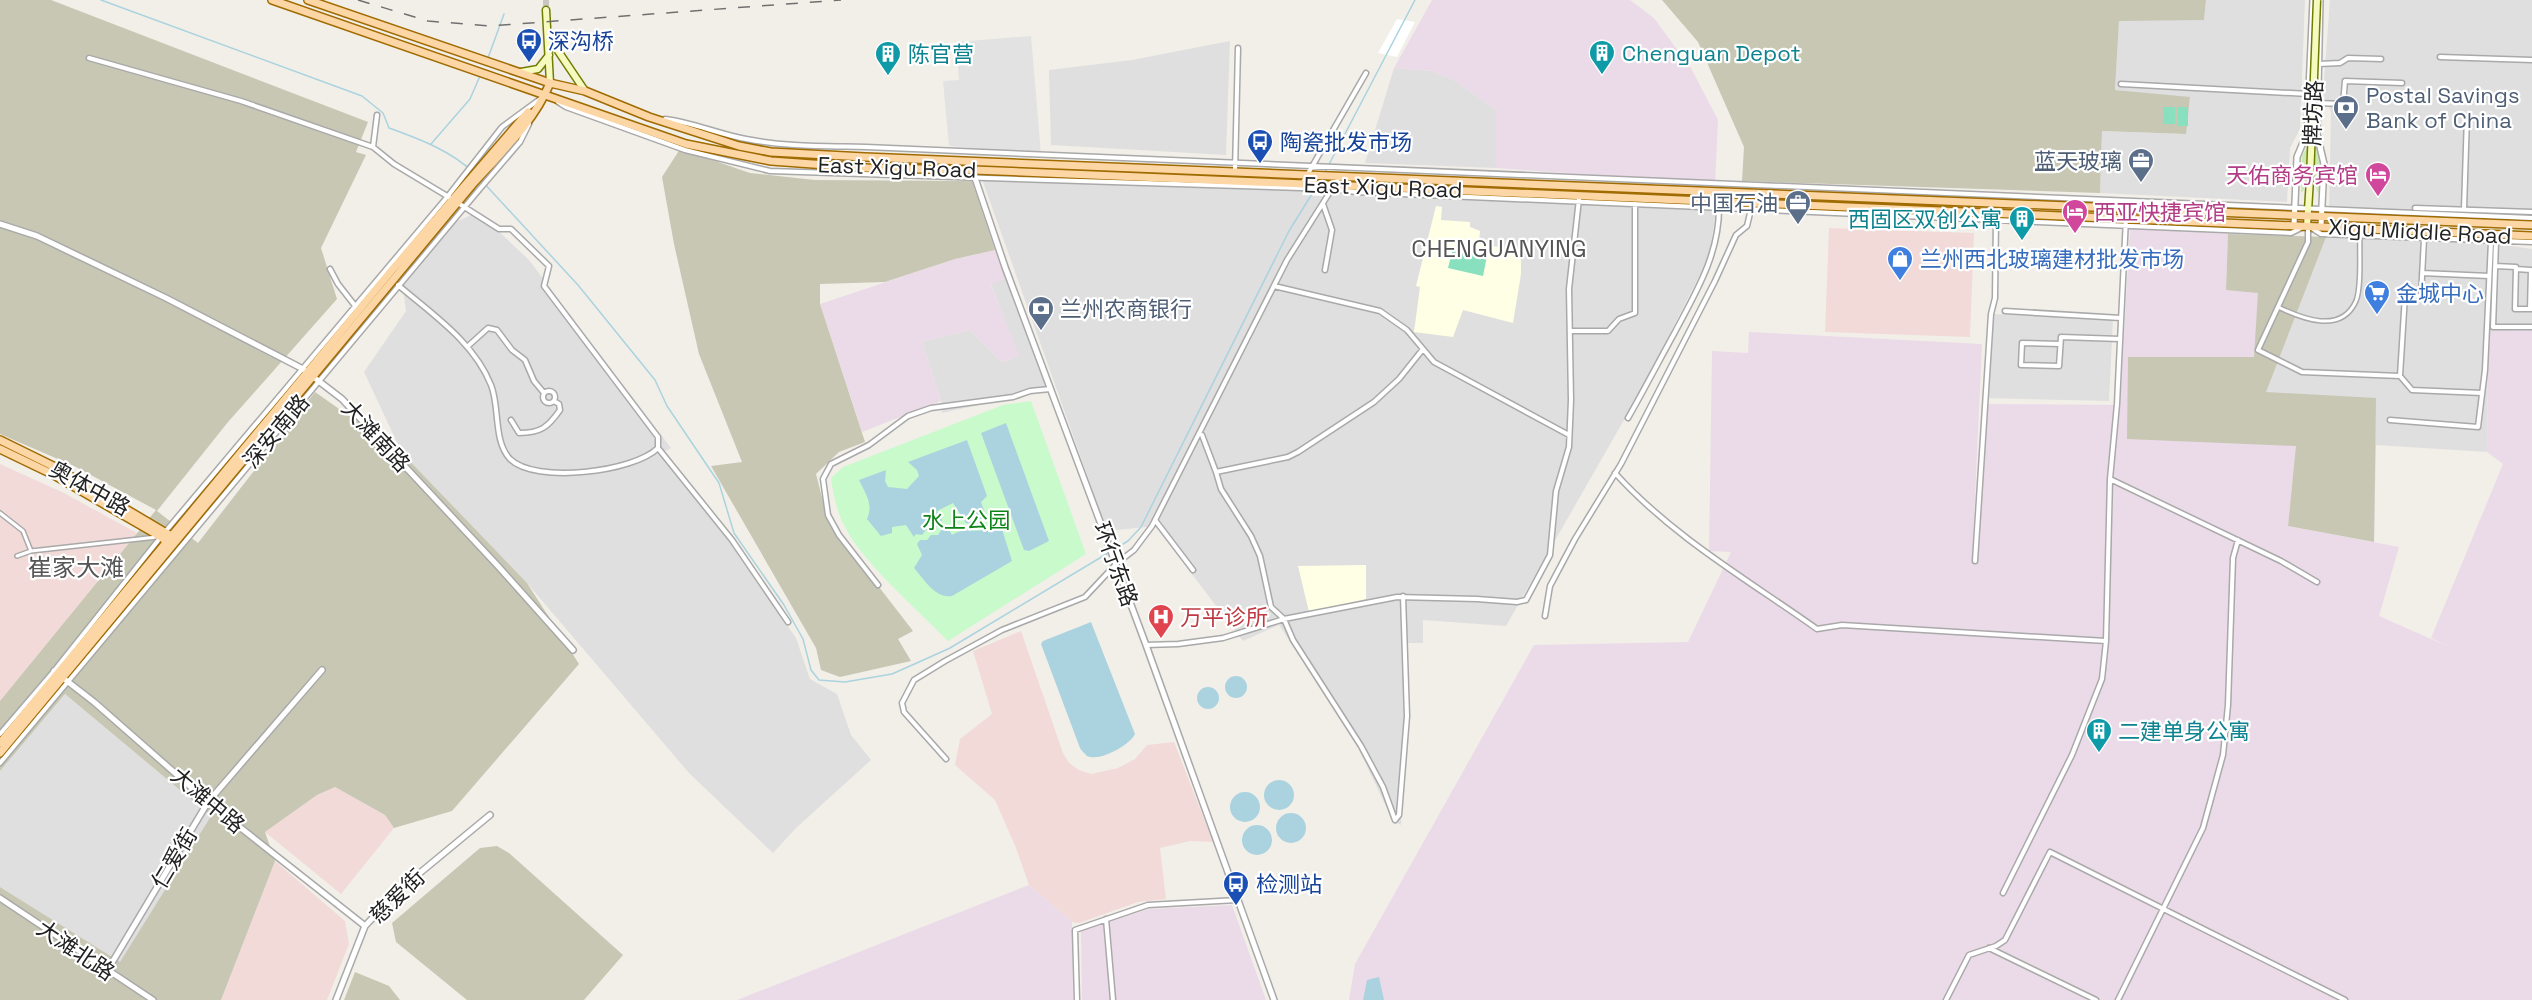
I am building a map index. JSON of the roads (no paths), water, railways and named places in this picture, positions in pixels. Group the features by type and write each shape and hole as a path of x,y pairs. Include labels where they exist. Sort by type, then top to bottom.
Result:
{"main road":[{"name":"East Xigu Road","path":"272,0 686,144 771,161 975,174 1152,177 1719,205 2126,222 2137,218 2307,226"},
{"name":"East Xigu Road","path":"308,0 550,84 585,91 649,117 739,146 771,152 1235,171 1311,171 1336,176 2138,208 2308,212"},
{"name":"牌坊路","path":"2307,226 2317,0"},
{"path":"546,10 550,84 546,94"},
{"path":"549,38 585,91"},
{"path":"520,72 538,69 549,54"},
{"name":"深安南路","path":"0,753 169,539 310,375 467,181 546,94"},
{"path":"1152,168 1152,177"},
{"name":"深安南路","path":"310,375 357,308 452,199"},
{"path":"2137,218 2138,208"},
{"name":"Xigu Middle Road","path":"2308,212 2532,225"},
{"path":"2494,239 2496,224"},
{"name":"Xigu Middle Road","path":"2307,226 2494,239 2532,236"},
{"name":"奥体中路","path":"0,440 55,467 169,539"},
{"name":"奥体中路","path":"0,449 52,474 169,539"},
{"name":"深安南路","path":"0,742 61,677"}],"street":[{"path":"2294,225 2297,161 2307,133 2319,64 2317,0"},
{"path":"2317,0 2313,94 2318,103 2317,140 2324,164 2321,226"},
{"path":"1235,181 1238,48"},
{"path":"2440,57 2532,60"},
{"path":"89,58 241,101 373,147 394,164 499,229 511,229 549,266 544,286 658,437 658,448 732,540 788,622"},
{"path":"2319,64 2340,63 2348,58 2381,59"},
{"path":"975,174 1214,187 1305,185 1366,73"},
{"path":"2318,103 2343,104 2345,81 2402,83"},
{"path":"2121,84 2313,94"},
{"name":"深安南路","path":"0,763 61,677 310,375 398,285 478,191 511,135 546,94"},
{"path":"373,147 377,115"},
{"path":"2464,209 2467,116"},
{"path":"649,117 681,121 745,139 776,144 1235,163 1311,171 1336,168 2294,212"},
{"path":"974,152 974,160"},
{"name":"环行东路","path":"974,160 975,174 1050,389 1146,645 1274,1000"},
{"path":"946,759 904,712 902,703 914,680 1002,630 1085,597 1115,563 1134,550 1155,520 1287,260 1323,203 1336,176"},
{"path":"1146,645 1178,644 1223,638 1284,619 1403,596 1517,602 1526,600 1550,555 1556,491 1569,447 1571,400 1569,288 1580,198 1635,204 1719,205 1719,228 1714,252 1702,281 1628,418"},
{"path":"1323,203 1332,230 1324,270"},
{"path":"1570,331 1608,331 1619,319 1635,313 1635,204"},
{"path":"1545,616 1550,586 1615,473 1715,281 1736,235 1747,226 1751,206"},
{"path":"2415,208 2532,212"},
{"path":"2322,212 2532,218"},
{"path":"1975,561 1991,314 1995,298 1996,215"},
{"path":"2003,893 2079,740 2102,679 2106,641 2110,479 2117,404 2126,222 2291,233 2307,226"},
{"name":"大滩南路","path":"0,224 37,236 166,298 310,375 342,399 573,650"},
{"path":"2307,226 2321,234 2532,242"},
{"path":"2307,226 2308,242 2258,350 2302,372 2400,376"},
{"path":"2278,307 2302,319 2325,322 2350,310 2357,296 2360,236"},
{"path":"2424,238 2421,296 2405,295 2400,376 2412,390 2482,393"},
{"path":"2494,239 2493,327 2532,327"},
{"path":"2390,420 2478,427 2489,276 2494,239"},
{"path":"2495,266 2531,270 2531,309 2515,309 2516,269"},
{"path":"330,269 338,284 357,308"},
{"path":"2422,273 2489,276"},
{"path":"398,285 459,337 492,387 502,445 505,454 513,462 543,471 585,473 610,469 638,459 658,448"},
{"path":"1274,285 1380,311 1399,322 1434,362 1569,435"},
{"path":"2005,311 2121,318"},
{"path":"466,347 488,328 497,330 512,350 525,360 534,381 544,393 545,402 554,401 559,404 560,410 547,427 529,433 519,433 511,420"},
{"path":"2060,344 2022,343 2022,365 2059,366 2061,337 2120,339"},
{"path":"1216,472 1288,457 1298,452 1374,402 1399,379 1423,349"},
{"path":"878,585 828,516 823,479 831,464 869,445 908,416 931,408 1013,397 1030,391 1050,389"},
{"path":"544,393 552,392 554,401"},
{"path":"1202,435 1221,489 1251,536 1260,556 1271,607 1284,619 1293,640 1361,746 1383,787 1395,820 1399,815 1407,716 1403,596"},
{"path":"1615,473 1638,499 1669,525 1817,629 1842,625 2106,641"},
{"path":"2110,479 2281,561 2318,582"},
{"path":"0,513 24,531 31,551"},
{"path":"1155,520 1193,570"},
{"path":"17,556 31,551 169,539"},
{"path":"2118,1000 2206,821 2223,756 2228,705 2233,558 2238,540"},
{"name":"仁爱街","path":"107,970 208,802 322,670"},
{"name":"深安南路","path":"0,734 61,677"},
{"name":"大滩中路","path":"61,677 208,802 365,926"},
{"name":"慈爱街","path":"336,1000 365,926 398,891 490,815"},
{"path":"1946,1000 1969,955 2005,940 2050,852 2345,1000"},
{"name":"大滩北路","path":"0,898 153,1000"},
{"path":"1077,1000 1075,930 1148,904 1237,900"},
{"path":"1106,919 1113,1000"},
{"path":"1989,948 2096,1000"}],"water":[{"path":"1006,423 1049,541 1029,551 1024,550 981,433"},
{"path":"967,440 987,496 981,502 988,521 978,525 966,523 953,503 937,511 942,520 934,530 926,530 922,535 916,534 914,537 906,525 892,527 892,533 881,536 867,519 869,503 859,480 886,470 885,481 888,487 907,489 919,476 917,470 908,462"},
{"path":"1001,526 1012,561 952,596 935,591 914,568 922,555 917,544 920,540 927,540 931,535 938,535 942,529 949,530 952,535 963,531 979,531 988,528 990,532"},
{"path":"1091,622 1135,734 1127,743 1099,757 1087,756 1080,748 1041,644 1043,641"},
{"path":"1236,676 1244,679 1247,687 1244,695 1236,698 1228,695 1225,687 1228,679"},
{"path":"1208,687 1216,690 1219,698 1216,706 1208,709 1200,706 1197,698 1200,690"},
{"path":"1279,780 1285,781 1293,789 1293,801 1285,809 1279,810 1273,809 1265,801 1264,795 1265,789 1273,781"},
{"path":"1245,792 1251,793 1259,801 1259,813 1251,821 1245,822 1239,821 1231,813 1230,807 1231,801 1239,793"},
{"path":"1291,813 1297,814 1305,822 1305,834 1297,842 1291,843 1285,842 1277,834 1276,828 1277,822 1285,814"},
{"path":"1257,825 1263,826 1271,834 1271,846 1263,854 1257,855 1251,854 1243,846 1242,840 1243,834 1251,826"},
{"path":"1379,977 1384,1000 1363,1000 1367,980"}],"waterway":[{"path":"101,0 362,96 383,113 389,128 444,152 474,173"},
{"path":"1325,172 1415,0"},
{"path":"488,58 504,14"},
{"path":"431,144 470,99 480,76"},
{"path":"481,180 578,285 655,380 667,406 719,483 734,533 784,605 803,639 811,670 819,680 845,682 892,674 950,648 1128,541 1141,527 1289,231 1315,189"}],"tunnel":[{"path":"546,0 546,10"}],"railway":[{"path":"358,0 428,21 489,26 841,0"}],"place":[{"name":"深沟桥","path":"529,64"},
{"name":"Chenguan Depot","path":"1602,76"},
{"name":"陈官营","path":"888,77"},
{"name":"Postal Savings Bank of China","path":"2346,131"},
{"name":"陶瓷批发市场","path":"1260,165"},
{"name":"蓝天玻璃","path":"2141,184"},
{"name":"天佑商务宾馆","path":"2378,198"},
{"name":"中国石油","path":"1798,226"},
{"name":"西亚快捷宾馆","path":"2075,235"},
{"name":"西固区双创公寓","path":"2022,242"},
{"name":"兰州西北玻璃建材批发市场","path":"1900,282"},
{"name":"金城中心","path":"2377,316"},
{"name":"兰州农商银行","path":"1041,332"},
{"name":"万平诊所","path":"1161,640"},
{"name":"二建单身公寓","path":"2099,754"},
{"name":"检测站","path":"1236,907"}],"district":[{"name":"CHENGUANYING","path":"1499,248"},
{"name":"崔家大滩","path":"76,567"}],"park label":[{"name":"水上公园","path":"966,520"}]}
